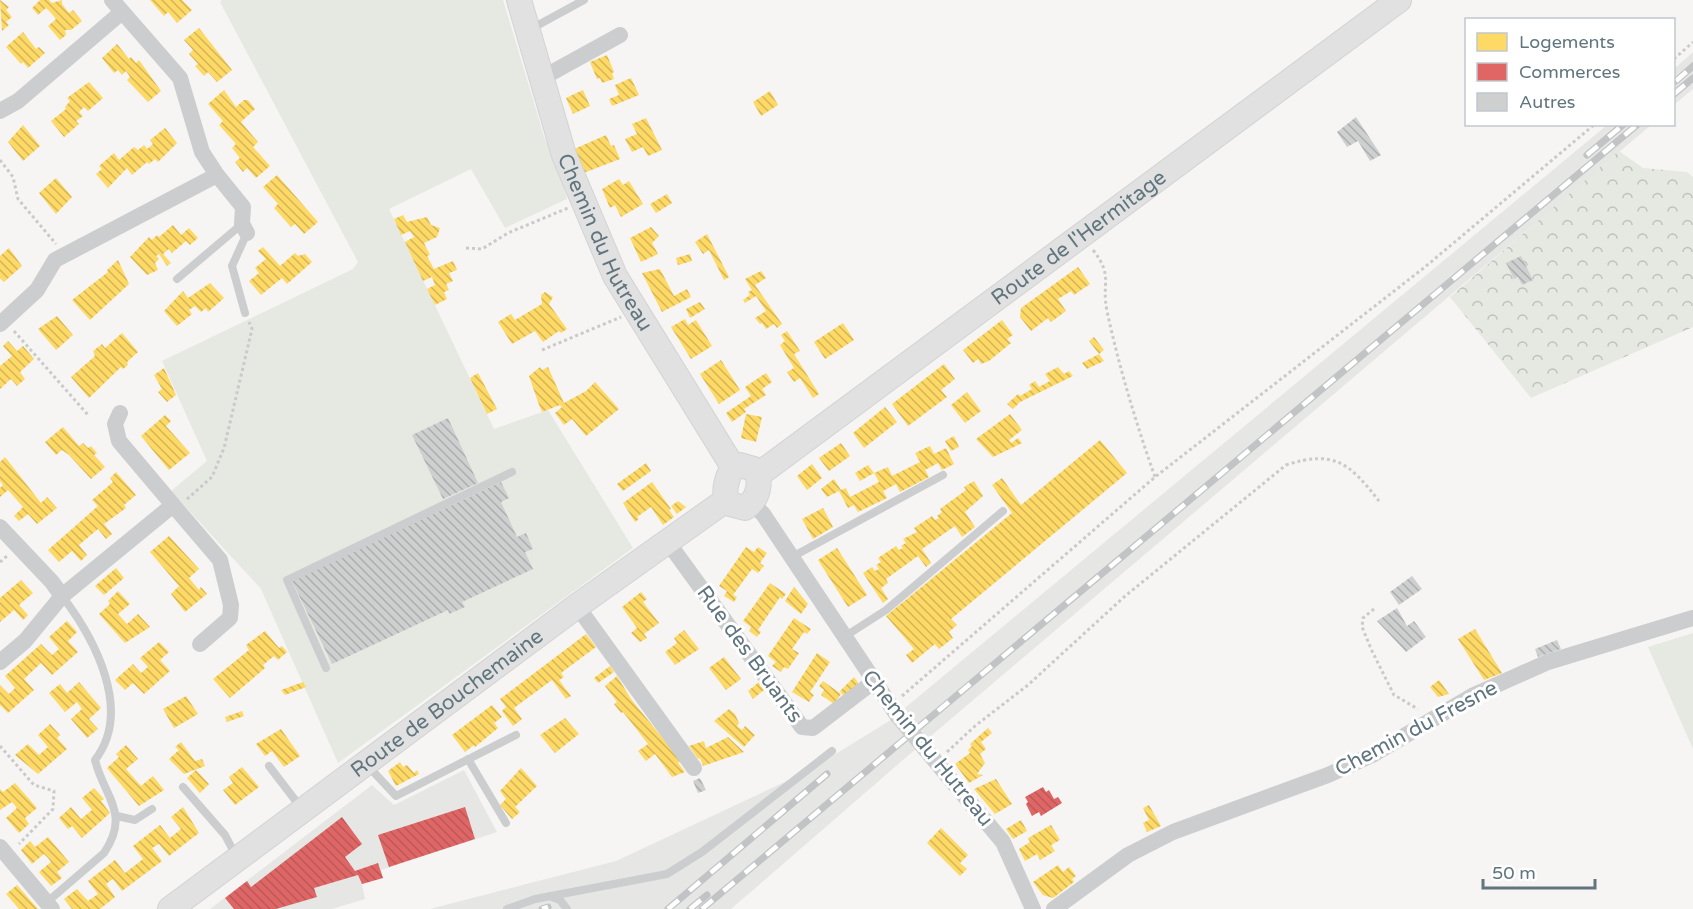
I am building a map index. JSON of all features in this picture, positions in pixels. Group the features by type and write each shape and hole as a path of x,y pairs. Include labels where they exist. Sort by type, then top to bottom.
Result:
{"street":[{"name":"Chemin du Hutreau","path":"519,0 560,145 615,276 733,467"},
{"name":"Route de l'Hermitage","path":"758,475 1399,0"},
{"path":"0,111 18,101 117,6 180,78 202,152 243,207 244,228"},
{"path":"542,78 620,35"},
{"path":"5,325 37,290 56,260 217,175"},
{"path":"120,413 115,424 120,441 178,503 220,560 231,605 230,618 200,644"},
{"path":"746,466 758,475 759,481 752,504 746,508 737,508 726,500 729,474 733,467 746,466"},
{"name":"Route de Bouchemaine","path":"170,909 578,606 726,500"},
{"path":"0,662 25,641 62,596 178,503"},
{"name":"Chemin du Hutreau","path":"752,504 763,514 873,682 921,744 1003,842 1033,909"},
{"path":"0,527 52,582 62,596"},
{"name":"Rue des Bruants","path":"668,540 802,727 813,728 873,682"},
{"path":"578,606 694,768"},
{"name":"Chemin du Fresne","path":"1054,909 1128,855 1173,832 1328,775 1372,755 1474,695 1548,662 1693,618"},
{"path":"3,851 49,906"}],"lane":[{"path":"529,30 585,0"},
{"path":"177,279 244,228"},
{"path":"244,228 232,266 245,313"},
{"path":"326,668 287,580 512,472"},
{"path":"792,557 943,476"},
{"path":"844,637 885,610 1003,511"},
{"path":"49,906 104,853 111,843 117,816 112,797 98,772 95,760 102,750 111,723 110,693 100,661 73,611 62,596"},
{"path":"365,764 396,796 516,735"},
{"path":"507,909 549,896 667,873 702,852 832,751"},
{"path":"468,759 506,823"},
{"path":"268,766 302,810"},
{"path":"183,787 225,835 237,858"},
{"path":"117,816 135,820 152,809"},
{"path":"549,896 560,900 567,909"}],"path":[{"path":"1675,58 1693,42"},
{"path":"894,710 1155,477 1425,267 1593,126"},
{"path":"0,159 13,177 18,199 65,255"},
{"path":"466,248 482,249 508,233 584,202"},
{"path":"1082,236 1107,272 1107,308 1136,422 1155,477"},
{"path":"542,350 636,311"},
{"path":"178,503 212,477 224,448 252,329 245,313"},
{"path":"5,325 88,415"},
{"path":"936,762 975,726 1028,685 1124,597 1286,465 1312,456 1330,458 1358,474 1379,501"},
{"path":"1374,609 1364,618 1362,627 1394,695 1417,708 1430,721"},
{"path":"0,746 34,785 54,791 53,809 3,851"}],"shaded area":[{"path":"1693,52 1693,89 1675,104 1675,68"},
{"path":"1606,126 1650,126 925,741 900,712"},
{"path":"894,718 918,747 731,909 430,909 616,861 808,771"},
{"path":"464,770 497,832 381,870 383,878 362,884 365,899 332,909 210,909 372,785 394,805"}],"green space":[{"path":"222,0 503,0 544,136 562,178 567,199 505,228 471,169 389,209 494,429 548,410 633,548 338,763 261,589 171,491 207,461 162,361 353,269 358,262 220,2"},
{"path":"1619,151 1643,168 1687,172 1693,177 1693,327 1531,398 1450,297"},
{"path":"1693,633 1693,749 1648,647"}],"building: Logements":[{"path":"0,0 9,7 6,10 12,17 6,22 9,25 2,31"},
{"path":"40,0 49,0 52,3 62,0 62,4 69,13 73,10 82,21 71,30 65,30 66,35 60,40 48,26 56,19 52,14 46,8 38,15 32,8"},
{"path":"150,0 182,0 192,10 177,23 168,12 164,16"},
{"path":"199,28 232,70 217,82 208,72 204,76 195,66 198,64 189,54 193,50 184,40"},
{"path":"23,32 36,49 39,47 45,53 28,68 23,62 21,64 6,47"},
{"path":"117,44 129,59 131,57 136,63 139,60 161,91 148,102 127,80 130,77 126,71 122,75 118,70 114,73 102,58"},
{"path":"607,55 614,72 612,73 614,79 602,83 600,78 597,79 590,62"},
{"path":"631,78 639,95 612,106 609,99 619,95 615,85"},
{"path":"89,82 103,98 88,111 84,107 79,112 83,116 76,121 79,124 64,137 51,121 66,109 70,101 67,98"},
{"path":"224,90 236,107 244,100 248,100 255,109 241,122 258,142 253,147 270,166 256,178 247,168 243,172 235,162 240,158 232,148 236,144 219,125 223,121 208,104"},
{"path":"583,90 590,106 573,114 566,98"},
{"path":"770,91 778,105 761,116 753,102"},
{"path":"646,118 662,150 648,156 643,147 632,152 625,139 637,134 632,124"},
{"path":"23,125 40,146 23,161 8,142"},
{"path":"165,128 177,143 158,162 155,159 149,164 147,162 132,175 127,168 108,188 96,174 102,169 99,166 114,153 119,160 134,147 138,150 144,145 147,149 153,144 150,140"},
{"path":"606,135 611,146 614,145 620,159 581,174 572,150"},
{"path":"277,175 318,222 304,234 295,224 291,227 274,208 278,204 263,187"},
{"path":"56,178 72,197 56,214 39,193"},
{"path":"619,179 623,185 629,181 643,204 621,217 615,205 610,208 602,189"},
{"path":"667,194 672,203 656,213 650,204"},
{"path":"403,215 407,222 427,217 431,225 440,228 437,237 424,243 430,255 427,256 434,269 453,261 457,270 449,273 453,281 446,284 449,290 444,292 447,299 435,305 427,289 435,285 432,277 423,281 405,242 414,237 410,231 401,235 394,219"},
{"path":"173,225 181,235 189,228 198,238 190,245 186,241 172,253 169,249 163,254 171,263 167,266 159,254 156,256 159,259 155,263 158,270 147,275 130,257 149,237 152,240 157,235 159,237"},
{"path":"651,227 659,236 652,243 658,254 641,262 630,238"},
{"path":"707,234 729,277 724,280 709,250 703,254 695,242"},
{"path":"263,247 280,266 295,253 298,256 305,254 312,262 287,284 282,278 261,295 249,281 259,273 255,268 266,259 258,251"},
{"path":"9,248 22,266 4,282 0,278 0,256"},
{"path":"690,254 692,261 678,265 676,258"},
{"path":"118,260 129,284 90,320 72,300 108,272 107,270"},
{"path":"1078,267 1090,284 1074,295 1071,291 1058,299 1066,311 1051,322 1048,318 1031,331 1020,317 1021,308"},
{"path":"660,269 674,296 687,289 691,297 662,312 642,273"},
{"path":"761,271 766,278 755,285 782,324 777,328 774,324 766,329 755,318 766,311 756,296 745,303 743,300 750,295 748,292 752,290 745,279"},
{"path":"210,283 224,298 208,312 206,308 201,312 195,306 189,310 192,314 177,326 164,311 183,291 188,298"},
{"path":"545,292 553,297 549,304 567,329 561,333 559,331 543,342 535,331 512,344 498,322 511,314 515,320 542,304 541,295"},
{"path":"700,302 705,309 690,318 686,309"},
{"path":"57,316 73,335 56,350 38,329"},
{"path":"685,319 688,325 696,320 712,346 691,359 671,327"},
{"path":"1002,320 1013,335 1007,339 1011,343 989,361 981,364 978,359 973,363 963,350"},
{"path":"843,323 854,340 825,359 814,342"},
{"path":"787,331 800,351 794,354 819,394 813,398 800,378 794,382 787,372 794,368 780,345 785,341 781,335"},
{"path":"122,333 138,352 127,362 128,365 123,369 121,367 89,398 71,377 95,356 93,351 102,344 105,348"},
{"path":"1094,337 1104,350 1099,354 1089,341"},
{"path":"8,341 17,351 23,346 34,359 20,372 25,379 17,386 11,379 0,389 0,366 12,356 3,346"},
{"path":"1099,354 1104,361 1087,369 1082,363"},
{"path":"721,360 740,390 719,404 700,374"},
{"path":"944,364 955,379 941,390 947,397 908,426 892,404"},
{"path":"540,367 542,370 548,367 564,403 586,391 595,382 619,409 586,436 572,419 564,425 555,413 562,407 560,405 542,412 529,376"},
{"path":"1058,367 1064,374 1069,371 1073,376 1020,402 1013,409 1007,404 1018,394 1020,396 1032,389 1029,385 1035,381 1039,387 1050,381 1045,374"},
{"path":"164,368 176,395 167,402 158,392 162,389 154,375"},
{"path":"478,373 497,409 487,414 470,378"},
{"path":"766,373 772,382 762,389 766,395 744,409 746,412 732,422 726,413 751,396 745,387"},
{"path":"967,392 981,411 965,423 951,405"},
{"path":"885,407 897,422 864,448 853,433"},
{"path":"746,414 762,417 756,442 741,438"},
{"path":"1010,414 1022,430 1009,440 1011,443 1018,438 1022,443 993,457 976,439"},
{"path":"165,415 171,421 166,426 190,453 169,470 141,436"},
{"path":"63,427 79,446 83,443 88,448 91,446 97,453 94,455 105,467 91,479 69,455 62,450 56,455 45,442"},
{"path":"954,436 959,447 951,451 945,441"},
{"path":"1100,440 1127,473 951,619 957,625 949,632 953,638 939,649 935,644 912,663 906,655 914,649 886,616 1012,513 992,485 1002,478 1021,505"},
{"path":"841,443 850,456 829,471 819,458"},
{"path":"930,446 934,454 946,448 954,464 942,470 938,463 925,470 929,477 900,492 896,484 883,491 887,498 858,512 854,505 848,508 839,491 827,497 821,489 834,479 841,490 846,488 850,497 879,482 874,473 888,467 892,476 920,462 915,453"},
{"path":"5,457 41,503 47,497 57,508 37,524 28,514 19,521 14,516 23,507 8,490 0,497 0,488 3,485 0,481 0,462"},
{"path":"646,463 651,471 623,491 617,484"},
{"path":"812,464 822,478 807,490 797,476"},
{"path":"868,465 874,473 860,481 855,473"},
{"path":"116,472 136,495 124,505 126,508 104,524 112,534 106,539 98,529 79,545 87,555 81,561 72,551 59,562 48,550 98,506 92,500 113,482 110,478"},
{"path":"974,481 983,496 965,512 975,527 962,537 955,526 922,549 931,563 926,567 918,556 886,579 888,583 881,588 888,599 883,603 863,573 872,567 875,571 879,569 876,565 881,562 878,558 896,546 899,550 903,548 901,546 906,543 903,539 917,532 914,528 932,516 935,520 939,518 937,516 942,512 940,509 966,490 964,487"},
{"path":"652,482 674,517 663,525 651,507 637,517 639,519 635,522 623,503"},
{"path":"678,501 686,507 677,514 671,506"},
{"path":"823,508 833,527 813,539 802,519"},
{"path":"169,536 199,569 189,578 199,590 201,587 207,594 185,612 171,594 179,586 150,552"},
{"path":"746,547 754,552 758,547 767,553 760,563 764,566 758,573 752,569 733,595 737,597 734,602 724,596 727,591 719,586"},
{"path":"837,548 867,595 848,607 818,560"},
{"path":"116,568 124,578 104,595 95,586"},
{"path":"21,580 33,593 19,605 28,615 23,620 14,610 0,622 0,598"},
{"path":"770,583 786,594 782,599 780,597 758,630 761,632 757,637 749,631 751,627 743,621"},
{"path":"794,587 808,604 801,614 785,601"},
{"path":"118,591 130,604 118,614 127,624 138,614 150,627 125,643 99,614 110,604 108,601"},
{"path":"641,592 647,599 643,602 659,623 644,634 647,638 640,642 631,633 637,628 622,607"},
{"path":"794,618 811,629 807,634 804,632 792,649 799,653 788,669 784,667 781,672 772,666 776,662 768,656"},
{"path":"67,621 77,632 68,641 78,652 52,675 41,663 24,679 34,690 8,713 0,705 0,685 9,694 15,688 5,676 41,644 52,655 59,649 49,637"},
{"path":"1475,629 1502,673 1484,680 1458,639"},
{"path":"684,630 699,649 675,665 665,652 677,643 674,638"},
{"path":"265,631 279,648 282,646 287,652 278,660 274,656 263,665 265,668 230,698 213,679 249,650 246,645"},
{"path":"586,634 596,647 561,673 564,677 559,680 571,696 566,699 552,680 514,708 522,719 513,726 502,711 506,707 500,699"},
{"path":"159,642 169,652 160,660 170,671 144,694 133,683 125,690 115,680 133,664 141,673 148,667 140,658"},
{"path":"817,653 830,662 810,692 814,695 809,702 792,692"},
{"path":"724,657 741,679 726,690 709,668"},
{"path":"610,666 614,672 598,683 594,678"},
{"path":"617,676 631,699 681,761 678,763 685,772 672,777 655,754 646,761 638,751 648,744 614,704 617,702 605,686"},
{"path":"854,677 861,687 846,699 840,691"},
{"path":"1439,680 1449,694 1438,697 1430,687"},
{"path":"823,681 841,694 834,704 821,695 824,690 819,686"},
{"path":"79,682 101,708 89,719 98,729 87,738 71,719 82,709 77,702 65,712 49,693 60,684 67,693"},
{"path":"303,682 306,687 285,695 281,690"},
{"path":"759,682 764,690 753,699 748,691"},
{"path":"186,696 198,714 174,728 163,709"},
{"path":"492,705 502,717 494,723 498,728 475,747 474,745 465,752 452,735"},
{"path":"729,709 735,714 739,723 737,726 742,730 745,726 755,735 744,747 714,721"},
{"path":"242,711 244,716 227,722 225,717"},
{"path":"565,718 579,734 555,753 540,735"},
{"path":"50,724 60,735 57,738 67,749 38,774 15,755 28,744 39,755 48,747 38,735"},
{"path":"988,728 992,733 981,742 986,749 980,754 985,763 977,774 983,775 969,783 955,764 970,753 968,750 972,746 970,744"},
{"path":"281,729 300,756 284,767 272,751 265,756 256,744"},
{"path":"728,737 744,752 703,766 700,758 698,759 689,746 704,741 706,748"},
{"path":"181,742 195,761 202,759 205,766 184,774 169,759 179,750 175,747"},
{"path":"126,745 138,759 126,769 141,786 153,776 164,790 139,806 107,768 119,757 116,754"},
{"path":"400,762 403,767 407,765 414,773 417,770 419,774 396,786 388,771"},
{"path":"242,767 259,787 235,805 223,790 233,783 229,777"},
{"path":"521,768 537,786 515,807 520,812 512,819 500,805 506,799 500,791"},
{"path":"196,770 209,784 200,793 187,778"},
{"path":"996,779 1012,804 995,814 974,789"},
{"path":"15,783 37,808 25,818 29,824 19,833 6,818 17,808 12,802 0,810 0,789 3,792"},
{"path":"94,788 104,799 101,801 110,813 82,838 72,826 68,829 59,818 71,807 81,819 92,810 82,798"},
{"path":"1149,805 1161,826 1147,832 1143,823 1149,820 1143,808"},
{"path":"183,807 199,833 169,856 159,844 152,848 162,861 122,891 113,879 106,884 115,897 100,909 72,909 64,899 77,889 88,901 98,894 88,881 115,860 125,873 143,859 133,846 160,825 170,838 181,829 171,817"},
{"path":"1021,820 1027,831 1013,839 1006,829"},
{"path":"1051,825 1060,840 1051,845 1055,851 1040,860 1037,854 1025,861 1019,849 1030,842 1028,838"},
{"path":"941,828 968,855 960,863 967,869 960,876 927,843"},
{"path":"48,837 69,862 57,872 62,878 51,886 39,872 51,862 48,858 44,854 32,864 21,850 30,841 35,847"},
{"path":"1058,865 1063,872 1069,867 1076,876 1072,879 1074,882 1053,898 1043,895 1033,882"},
{"path":"17,885 38,909 19,909 6,894"}],"building: Commerces":[{"path":"1043,787 1046,792 1049,790 1054,799 1058,797 1062,803 1041,816 1039,812 1032,816 1025,797"},
{"path":"465,807 475,839 389,867 378,835"},
{"path":"342,817 362,844 345,857 355,871 378,863 383,878 362,884 358,875 314,888 317,897 276,909 234,909 225,898 247,881 251,887"}],"building: Autres":[{"path":"1356,117 1381,155 1370,161 1358,141 1347,147 1337,132"},
{"path":"1521,256 1533,280 1522,285 1518,277 1514,279 1506,263"},
{"path":"448,418 478,483 443,499 412,435"},
{"path":"501,482 509,498 501,502 517,537 526,533 533,549 525,552 533,569 462,602 465,607 449,614 448,610 332,664 292,581"},
{"path":"1412,576 1422,589 1399,605 1390,592"},
{"path":"1397,608 1407,626 1414,621 1426,637 1406,652 1377,621"},
{"path":"1557,640 1561,649 1538,657 1535,649"},
{"path":"700,778 706,790 698,793 693,781"}],"railway":[{"path":"1676,81 1693,66"},
{"path":"1675,93 1693,78"},
{"path":"1587,155 1622,126"},
{"path":"702,909 1636,126"},
{"path":"668,909 827,774"},
{"path":"690,909 707,895"},
{"path":"542,909 548,907"}]}
